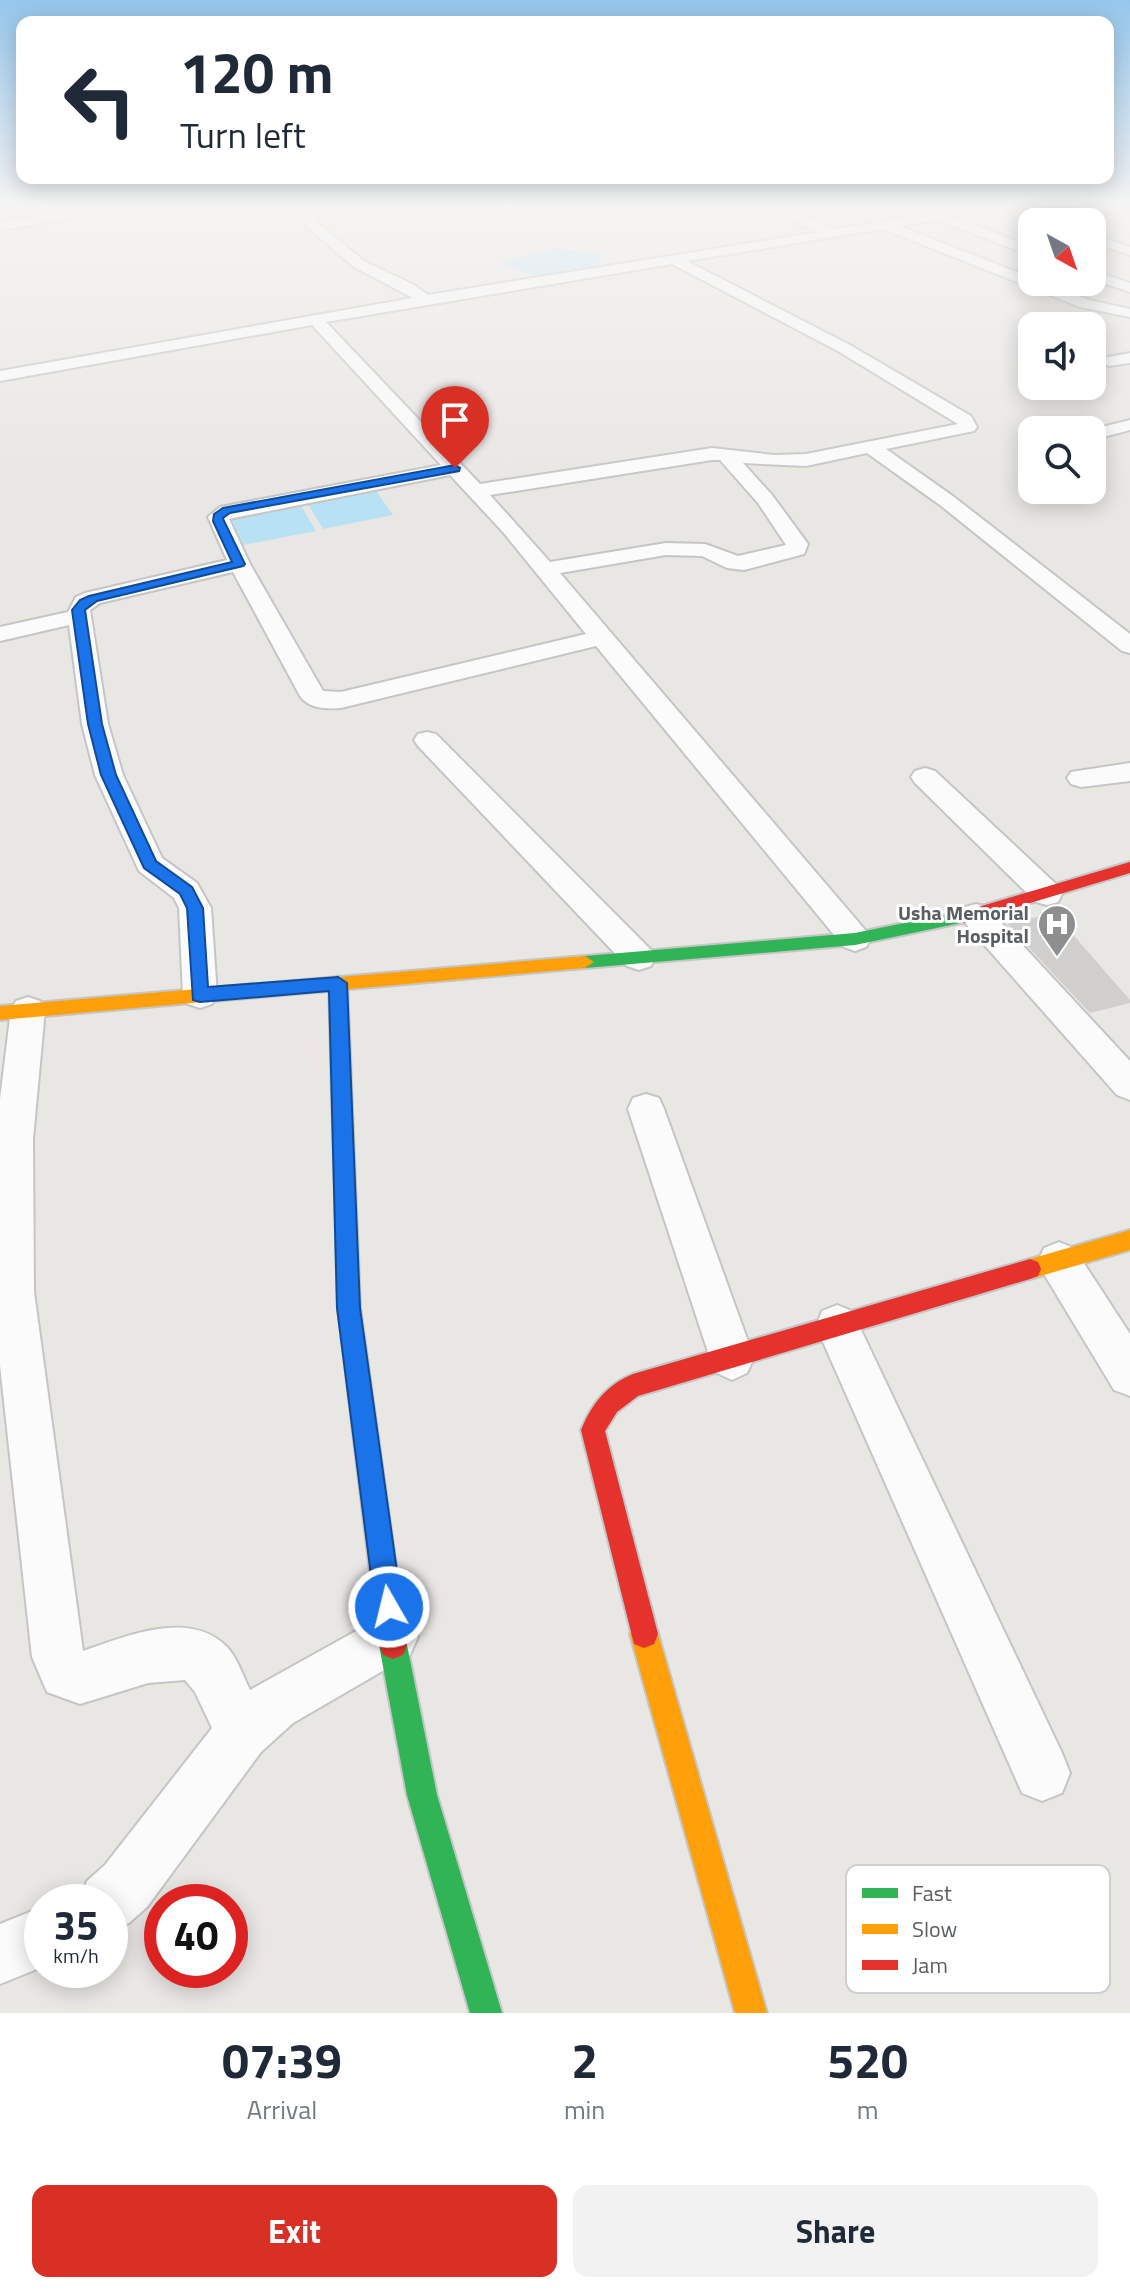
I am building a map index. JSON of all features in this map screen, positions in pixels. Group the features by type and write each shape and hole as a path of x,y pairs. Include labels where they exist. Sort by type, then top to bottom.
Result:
{"street":[{"path":"0,376 420,301"},
{"path":"476,491 685,458 725,455 794,461 962,430 968,424 844,348 754,301"},
{"path":"1077,301 1130,313"},
{"path":"317,321 546,569 855,939"},
{"path":"1109,361 1130,358"},
{"path":"1106,431 1130,425"},
{"path":"872,448 947,501 1130,646"},
{"path":"546,569 666,549 705,550 735,563 744,563 796,549 797,544 765,499 725,455"},
{"path":"455,468 221,513 218,521 239,564 318,700 341,700 601,638"},
{"path":"200,995 195,908 186,891 150,864 109,775 95,724 79,616 80,606 93,598 239,564"},
{"path":"0,634 79,616"},
{"path":"427,740 639,958"},
{"path":"1081,778 1130,772"},
{"path":"925,777 1047,894"},
{"path":"242,1733 208,1665 192,1653 174,1652 80,1678 66,1673 58,1657 13,1292 14,1012 855,939 976,915 1130,867"},
{"path":"976,915 1130,1085"},
{"path":"338,983 349,1308 392,1637 422,1795 486,2013"},
{"path":"646,1109 732,1358"},
{"path":"751,2013 663,1709 593,1430 601,1408 613,1395 633,1386 1130,1240"},
{"path":"1059,1261 1130,1374"},
{"path":"837,1326 1042,1773"},
{"path":"128,1884 242,1733 274,1704 392,1637"},
{"path":"0,1954 24,1944"}],"water":[{"path":"374,488 393,515 323,529 306,501"},
{"path":"299,502 316,531 243,545 229,515"}],"building":[{"path":"1054,913 1130,1003 1090,1013 1007,924"}],"traffic: fast":[{"path":"585,962 855,939 964,917"},
{"path":"393,1645 422,1795 486,2013"}],"traffic: slow":[{"path":"0,1013 585,962"},
{"path":"1030,1269 1130,1240"},
{"path":"644,1634 751,2013"}],"traffic: jam":[{"path":"964,917 1130,867"},
{"path":"338,983 349,1308 393,1645"},
{"path":"644,1634 593,1430 604,1409 614,1399 633,1386 1030,1269"}],"place":[{"name":"Usha Memorial Hospital","path":"1057,958"}],"route":[{"path":"389,1607 349,1308 338,983 200,995 195,908 186,891 150,864 109,775 95,724 79,610 84,602 93,598 239,564 218,521 221,513 455,468"}]}
